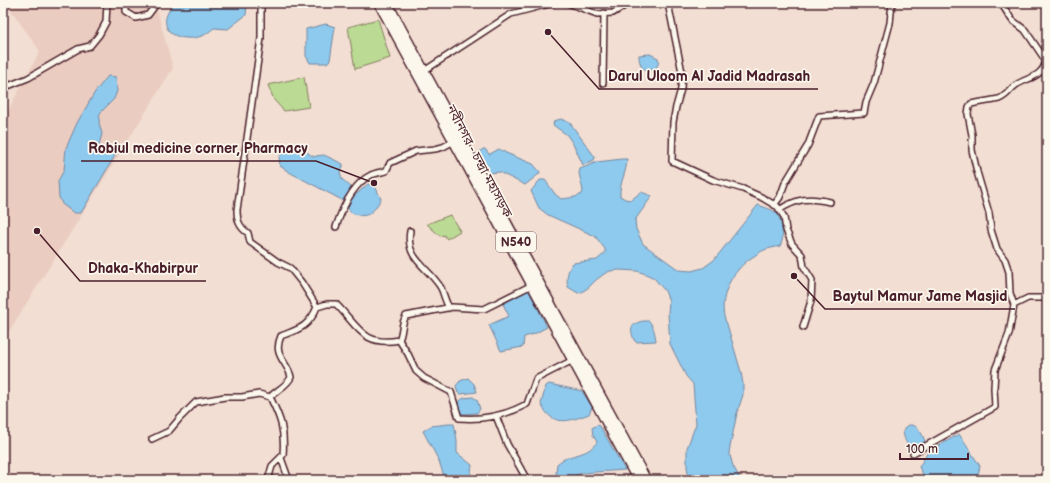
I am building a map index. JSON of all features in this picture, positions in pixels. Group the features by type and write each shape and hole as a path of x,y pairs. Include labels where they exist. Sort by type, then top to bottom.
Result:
{"highway":[{"name":"নবীনগর - চন্দ্রা মহাসড়ক","path":"379,3 638,480"},
{"name":"নবীনগর - চন্দ্রা মহাসড়ক","path":"387,3 646,480"}],"street":[{"path":"3,88 28,78 78,49 90,46 99,35 106,22 107,3"},
{"path":"126,3 126,12 136,18 148,15 157,3"},
{"path":"261,3 261,38 237,216 241,228 248,233 250,242 278,262 290,268 302,283 317,307"},
{"path":"424,71 511,14 553,3"},
{"path":"568,3 597,14 613,13 623,5 629,3"},
{"path":"668,3 682,72 681,89 673,122 672,161 713,180 743,189 761,197 779,210 784,217 786,230 792,244 802,255 804,267 812,280 811,301 804,327"},
{"path":"774,205 780,197 785,183 808,145 819,116 864,113 866,102 874,83 890,23 892,3"},
{"path":"913,452 995,407 995,370 1009,334 1014,305 1010,293 1009,272 1005,260 997,249 991,230 989,213 972,150 972,135 968,114 969,107 971,104 1000,98 1010,92 1015,86 1039,74 1045,68 1046,61 1025,30 1012,20 1002,3"},
{"path":"603,83 604,13"},
{"path":"336,227 343,207 350,195 370,176 386,171 390,163 416,151 443,147 454,141"},
{"path":"779,210 797,200 821,200 830,202"},
{"path":"410,231 408,242 413,256 441,289 449,308"},
{"path":"399,340 403,320 406,316 449,308 484,309 532,285"},
{"path":"1014,305 1028,298 1047,298"},
{"path":"270,397 292,377 278,351 278,342 281,336 299,329 310,321 317,307 327,304 336,304 367,338 391,342 399,340"},
{"path":"399,340 408,354 416,372 424,378 451,392 459,418 475,419 496,416 516,410 527,404 536,379 573,360"},
{"path":"152,439 169,431 185,412 196,402 225,397 242,397 258,394 270,397"},
{"path":"268,480 272,466 283,455 284,437 282,424 270,397"},
{"path":"496,416 507,444 527,480"},
{"path":"281,458 289,480"}],"shaded area":[{"path":"6,3 155,3 173,68 3,341 3,120 40,51"}],"green space":[{"path":"378,19 390,58 355,69 348,27"},
{"path":"304,77 309,107 284,111 274,100 268,85"},
{"path":"450,215 460,231 447,239 444,235 440,236 427,224"}],"water":[{"path":"173,3 247,3 246,15 228,29 214,28 208,33 199,37 187,38 176,36 171,33 166,24 168,13"},
{"path":"326,24 335,27 330,60 327,63 310,63 306,56 306,29"},
{"path":"650,54 658,58 659,62 656,68 646,70 641,66 639,55"},
{"path":"108,76 116,77 117,91 114,99 100,113 99,123 102,134 99,145 106,151 114,146 119,149 81,213 74,213 62,204 59,197 58,181 64,170 66,148 77,123 95,92"},
{"path":"561,119 570,123 595,157 594,160 583,165 567,135 553,125 554,121"},
{"path":"294,144 300,146 315,157 324,155 343,164 340,172 342,179 352,188 342,201 280,166 279,157 286,149"},
{"path":"483,149 490,154 499,149 533,164 540,172 525,185 499,172 487,173 477,157 477,154"},
{"path":"627,159 620,196 631,200 641,192 652,196 635,220 636,229 643,244 679,270 691,271 703,268 714,260 758,205 773,211 780,219 783,237 780,246 762,251 740,267 730,282 723,303 724,318 741,372 743,384 743,395 737,413 729,452 733,466 741,480 689,480 687,448 696,424 693,384 686,376 670,344 668,313 669,301 665,291 654,278 646,274 637,271 619,270 610,271 604,274 582,292 578,293 568,287 567,281 569,269 573,263 597,260 605,253 605,249 595,236 548,215 539,208 531,191 540,180 545,180 555,194 561,199 572,198 582,194 583,191 579,173 580,169 597,162"},
{"path":"368,184 375,186 381,199 378,204 372,212 365,215 350,212 347,205 351,199"},
{"path":"528,289 547,327 534,334 524,337 523,347 501,351 489,325 509,316 503,304"},
{"path":"643,321 649,321 651,323 656,341 636,342 634,340 632,333 633,325"},
{"path":"468,378 474,384 477,392 458,393 456,386 460,381"},
{"path":"549,384 582,391 592,407 589,414 574,419 561,421 550,416 541,404 546,386"},
{"path":"473,397 477,400 480,409 477,413 460,413 458,402 464,398"},
{"path":"454,424 457,440 457,453 472,465 470,479 445,480 439,461 423,431 431,426"},
{"path":"597,425 600,426 625,470 582,473 565,479 559,478 556,473 557,464 562,460 583,453 593,447 597,442 593,435 592,428"},
{"path":"909,425 917,428 925,441 913,447 908,445 903,432"},
{"path":"959,434 980,466 978,475 967,480 926,480 919,467 928,452"}],"place":[{"name":"Darul Uloom Al Jadid Madrasah","path":"548,32"},
{"name":"Robiul medicine corner, Pharmacy","path":"374,183"},
{"name":"Dhaka-Khabirpur","path":"37,231"},
{"name":"Baytul Mamur Jame Masjid","path":"794,276"}]}
